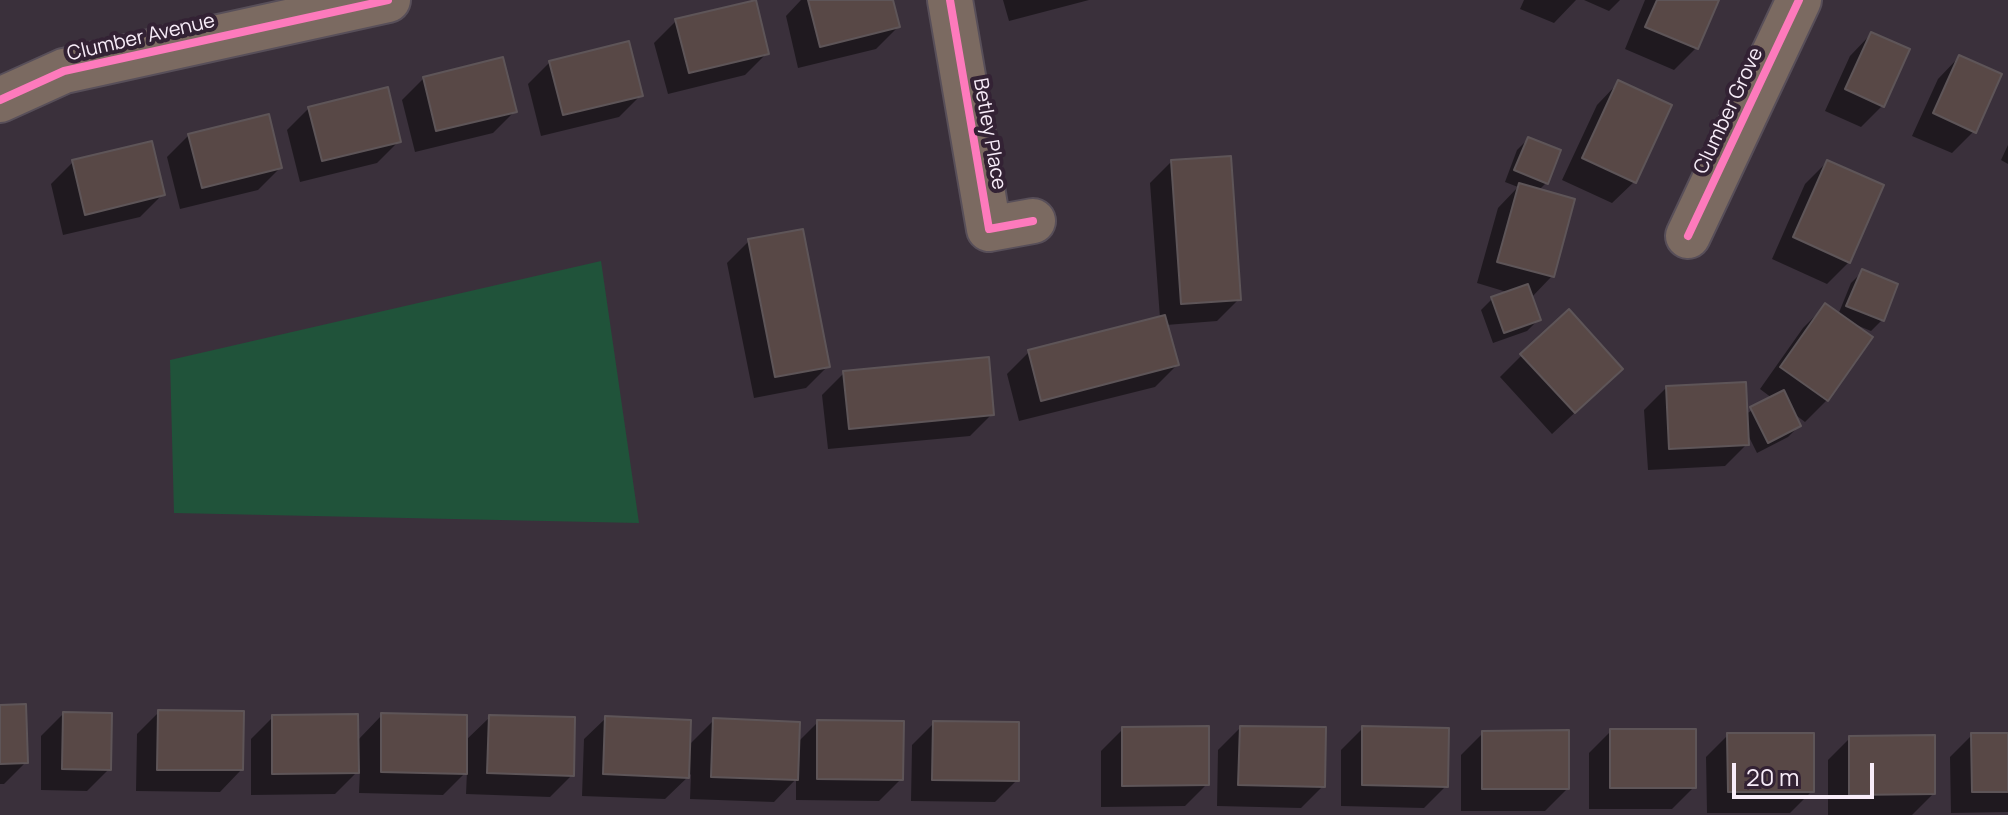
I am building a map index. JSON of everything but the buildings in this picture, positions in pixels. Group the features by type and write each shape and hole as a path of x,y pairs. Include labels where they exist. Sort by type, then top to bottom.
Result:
{"street":[{"name":"Clumber Avenue","path":"0,100 64,71 388,0"},
{"name":"Betley Place","path":"950,0 989,229 1033,221"},
{"name":"Clumber Grove","path":"1688,236 1799,0"}],"green space":[{"path":"601,261 639,523 174,513 170,360"}],"cycle path":[{"path":"0,100 64,71 388,0"},
{"path":"950,0 989,229 1033,221"},
{"path":"1688,236 1799,0"}]}
